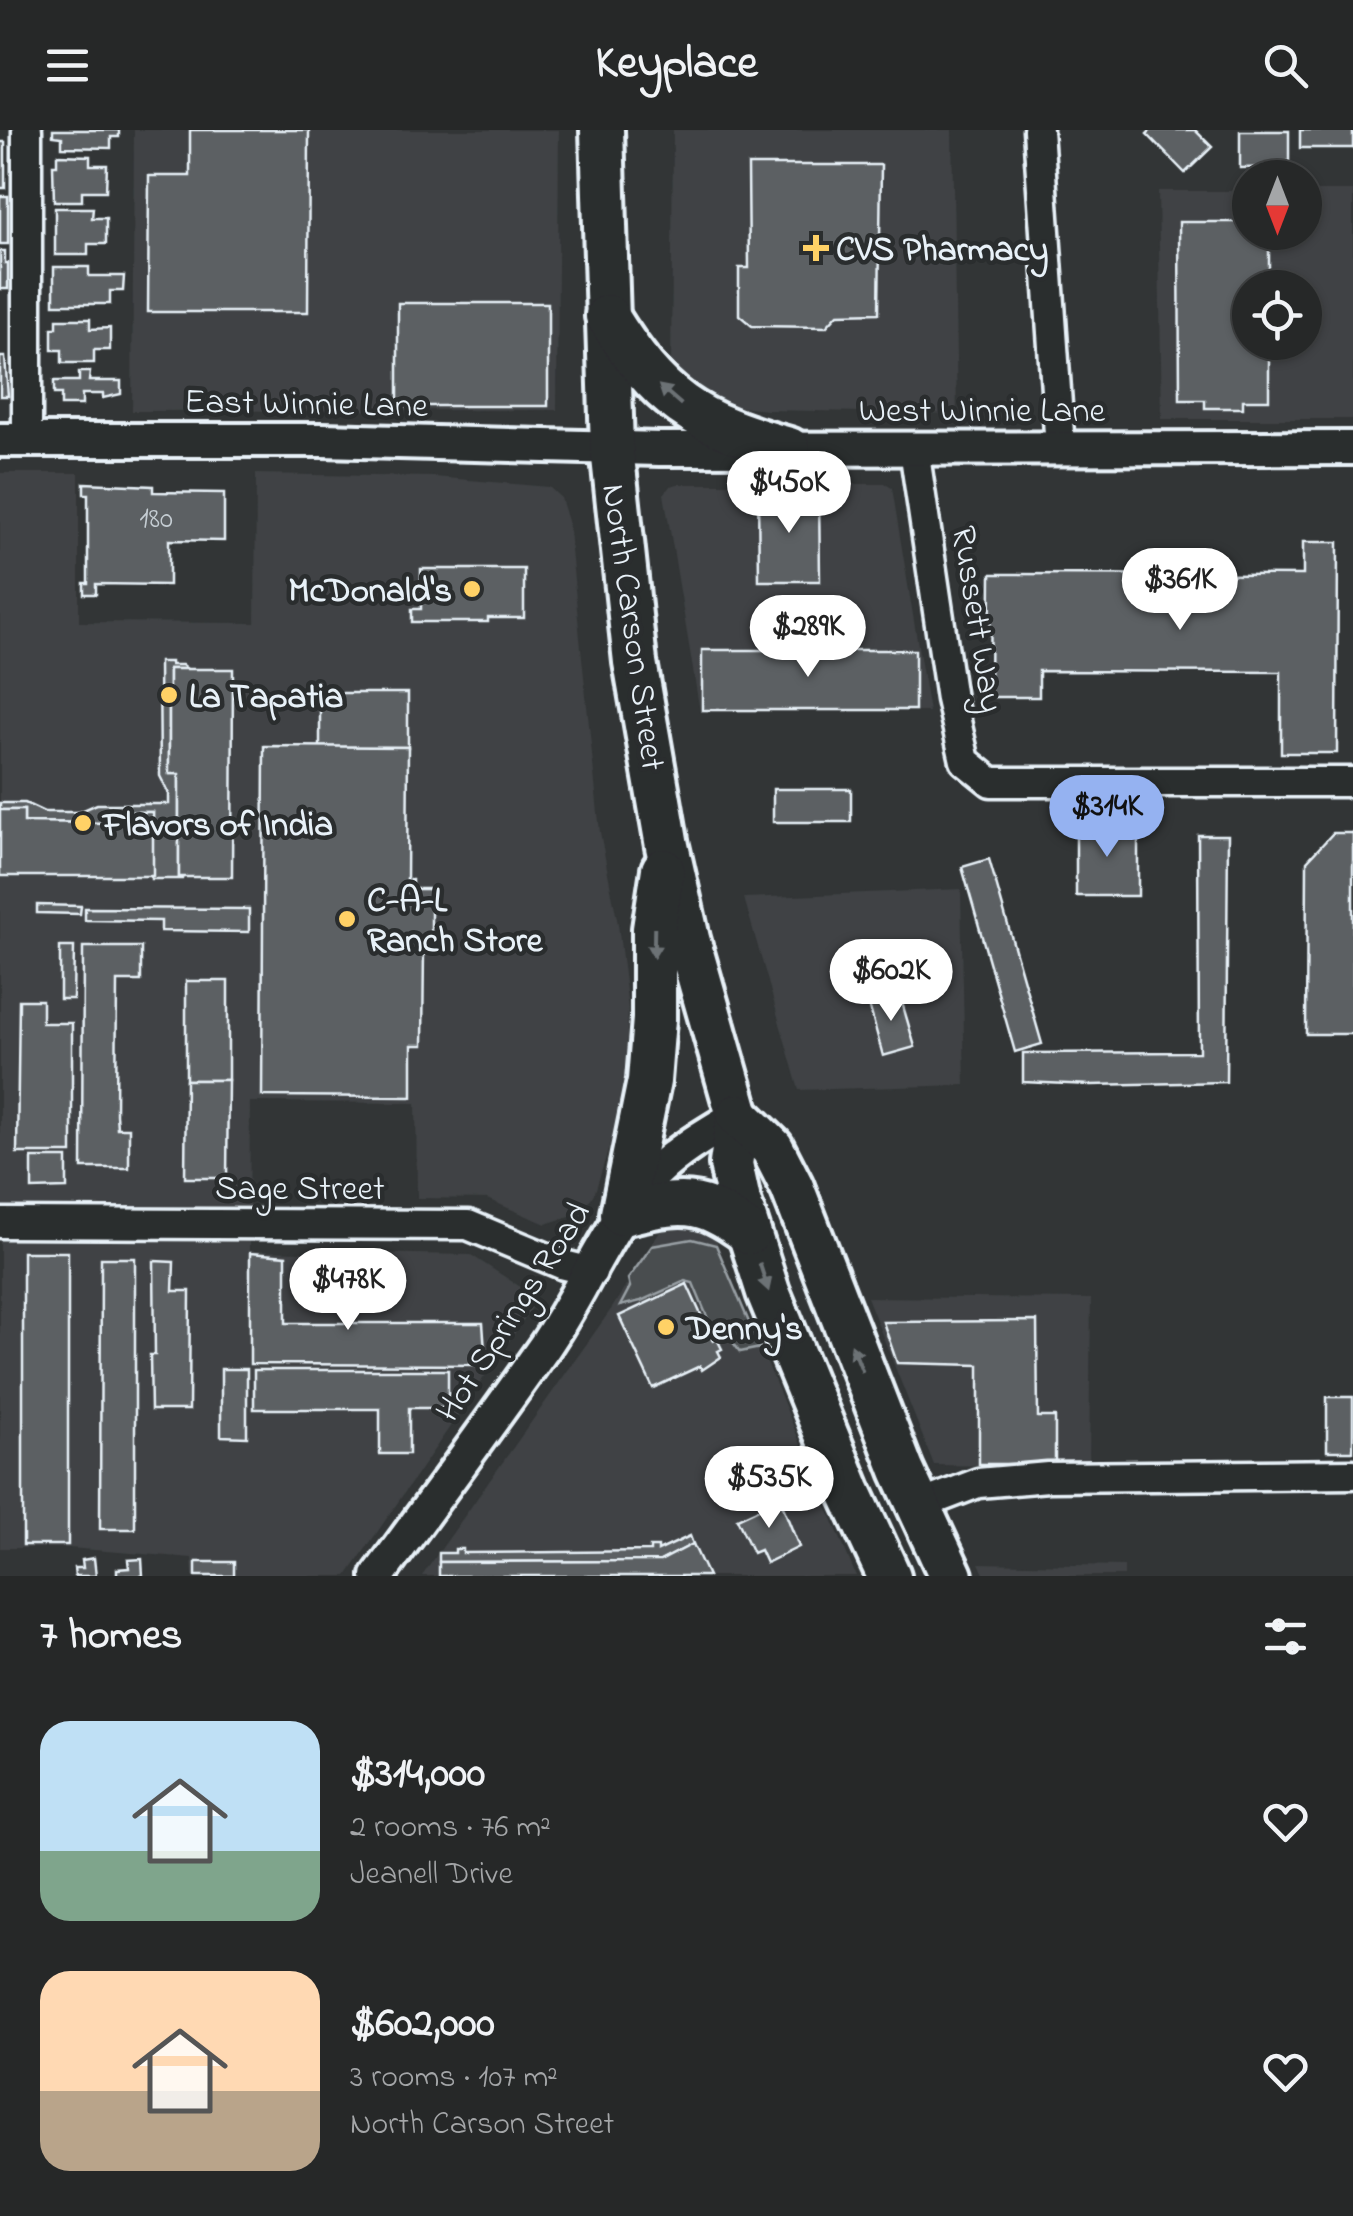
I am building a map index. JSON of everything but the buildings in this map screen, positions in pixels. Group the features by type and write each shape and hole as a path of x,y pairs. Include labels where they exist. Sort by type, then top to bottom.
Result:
{"main road":[{"name":"North Carson Street","path":"602,130 612,448 635,662 667,846 688,939 738,1115 730,1164 749,1233 768,1292 888,1576"},
{"path":"606,314 634,358 674,400 720,428 789,449"},
{"path":"667,846 654,929 649,1081 622,1214 668,1203 702,1205 749,1233"},
{"name":"North Carson Street","path":"738,1115 772,1148 792,1187 887,1434 951,1576"},
{"path":"829,1440 887,1434"}],"street":[{"path":"14,440 27,130"},
{"path":"1038,130 1060,448"},
{"name":"East Winnie Lane","path":"14,440 323,440 612,448"},
{"name":"West Winnie Lane","path":"612,448 1353,448"},
{"name":"Russett Way","path":"914,449 951,699 966,761 991,782 1353,782"},
{"name":"Hot Springs Road","path":"378,1576 545,1345 592,1272 622,1214 656,1172 738,1115"},
{"name":"Sage Street","path":"0,1223 468,1225 564,1265 592,1272"},
{"path":"918,1506 978,1484 1048,1477 1353,1474"}],"shaded area":[{"path":"134,130 559,130 557,410 132,411"},
{"path":"673,130 952,130 957,414 767,410 719,405 697,398 671,369"},
{"path":"1158,191 1232,191 1232,250 1322,250 1322,191 1353,191 1353,419 1162,419"},
{"path":"0,473 79,473 79,622 255,623 256,474 435,477 549,487 561,498 568,521 600,832 618,924 628,1009 626,1074 619,1116 595,1192 582,1212 546,1224 487,1199 417,1198 416,1103 250,1102 249,1251 471,1255 536,1297 347,1576 193,1576 192,1558 69,1548 0,1548"},
{"path":"885,484 892,488 929,712 700,712 664,494 670,486"},
{"path":"961,889 965,1085 799,1090 744,898"},
{"path":"674,1224 705,1227 717,1243 856,1576 422,1576 612,1308 661,1230"},
{"path":"692,1239 716,1245 760,1348 740,1352 727,1334 711,1326 693,1283 685,1281 620,1306 630,1287 628,1279 652,1246"},
{"path":"867,1297 1091,1299 1089,1467 934,1465"},
{"path":"979,1563 1124,1566 1124,1576 985,1576"}],"place":[{"name":"CVS Pharmacy","path":"816,248"},
{"name":"McDonald's","path":"472,589"},
{"name":"La Tapatia","path":"169,695"},
{"name":"Flavors of India","path":"83,823"},
{"name":"C-A-L Ranch Store","path":"347,919"},
{"name":"Denny's","path":"666,1327"}]}
